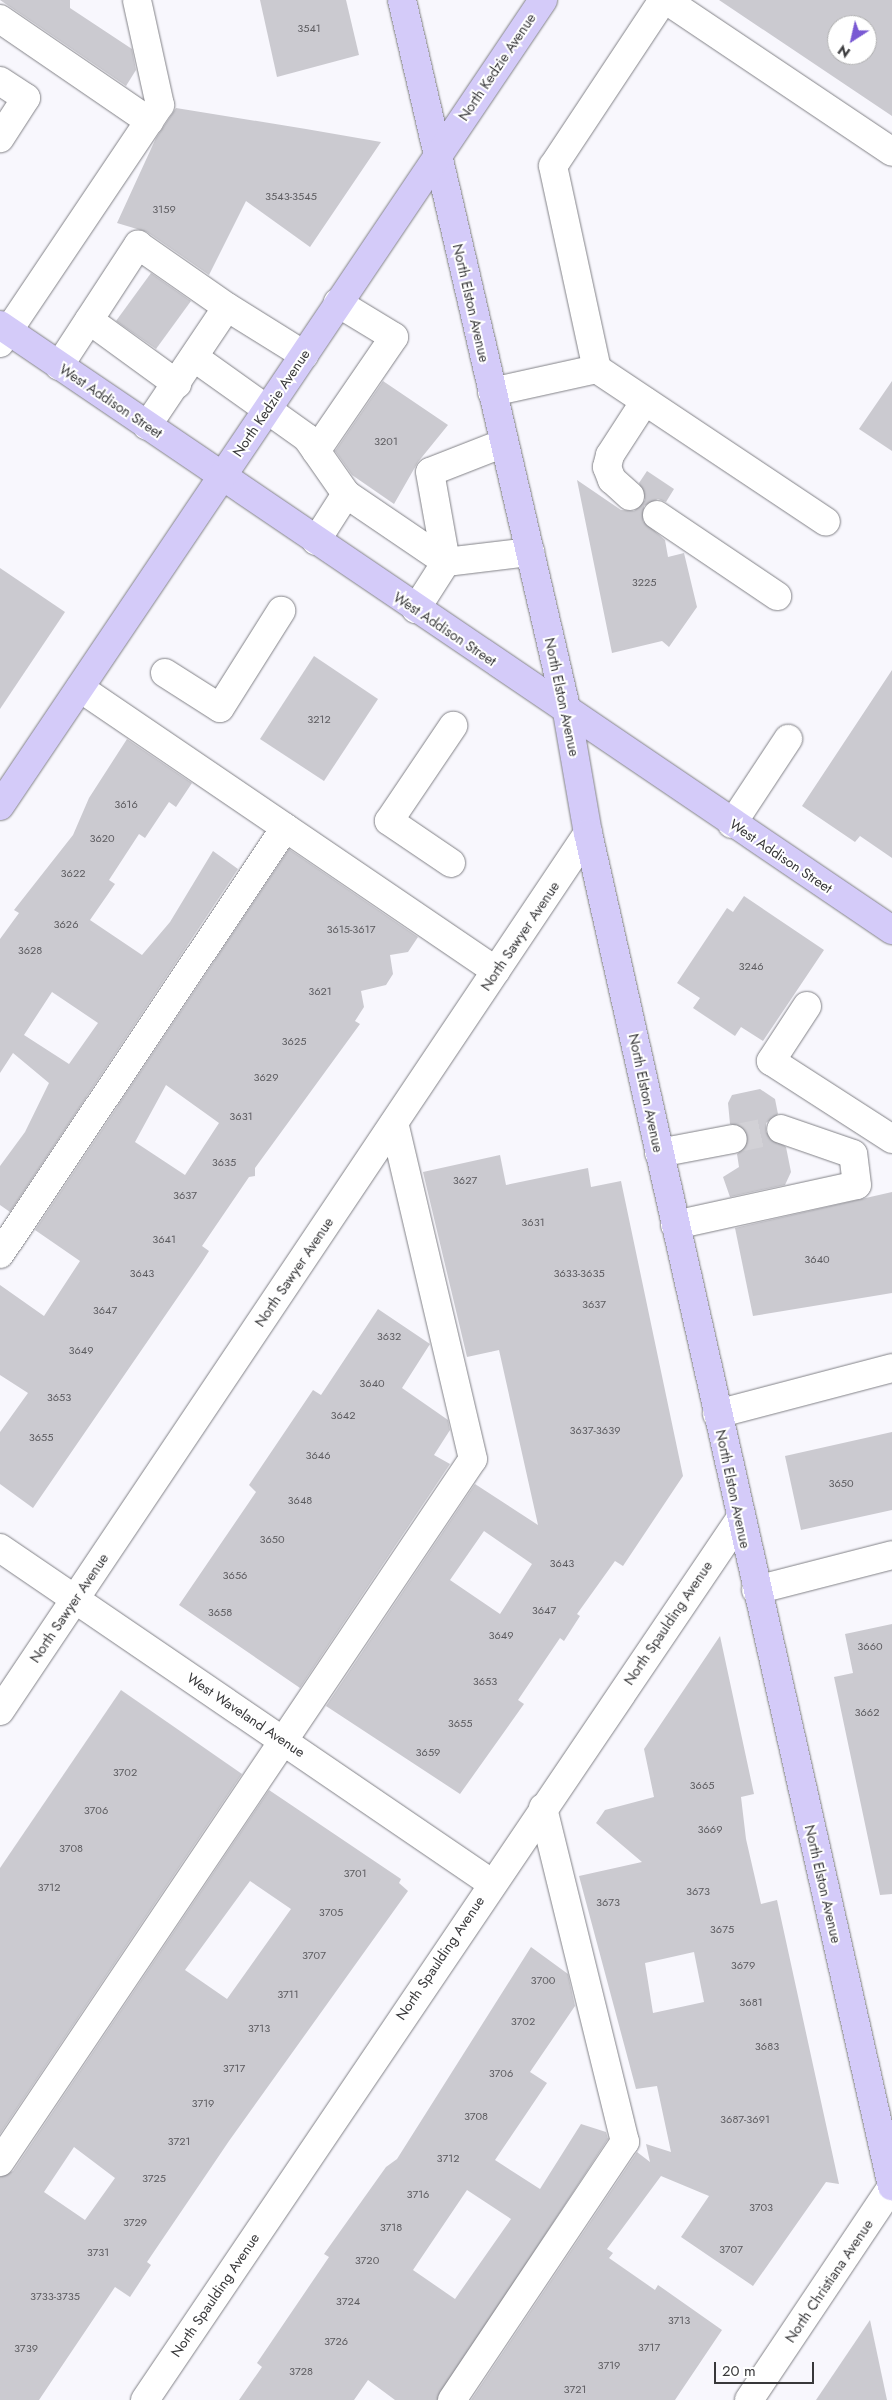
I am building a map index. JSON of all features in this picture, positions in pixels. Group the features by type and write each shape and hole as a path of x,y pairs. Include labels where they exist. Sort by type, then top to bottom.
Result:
{"main road":[{"name":"North Elston Avenue","path":"402,0 567,712 588,834 740,1519 892,2186"},
{"name":"North Kedzie Avenue","path":"0,806 543,0"},
{"name":"West Addison Street","path":"3,333 59,366 732,824 892,930"}],"street":[{"path":"3,333 160,105 137,0"},
{"path":"826,522 597,369 553,166 664,0 892,152"},
{"path":"0,19 149,121"},
{"path":"0,81 26,98 0,138"},
{"path":"59,366 138,246 304,355"},
{"path":"316,452 394,337 338,303"},
{"path":"147,426 195,358 227,306"},
{"path":"89,320 177,384"},
{"path":"195,358 307,438 346,494 446,562 530,552"},
{"path":"492,392 597,369"},
{"path":"630,496 612,480 607,467 610,455 645,401"},
{"path":"416,609 446,562 430,472 504,443"},
{"path":"316,541 346,494"},
{"path":"657,515 777,596"},
{"path":"165,673 220,708 281,611"},
{"path":"80,688 496,971"},
{"path":"451,863 390,822 453,726"},
{"path":"732,824 788,739"},
{"path":"0,1254 285,828"},
{"name":"North Sawyer Avenue","path":"0,1711 588,834"},
{"path":"807,1006 772,1061 892,1139"},
{"path":"0,2162 473,1459 394,1123"},
{"path":"675,1225 857,1185 853,1154 782,1128"},
{"path":"659,1153 733,1139"},
{"path":"717,1414 892,1368"},
{"name":"North Spaulding Avenue","path":"145,2400 491,1882 740,1519"},
{"name":"West Waveland Avenue","path":"0,1548 491,1882"},
{"path":"756,1590 892,1555"},
{"path":"452,2400 626,2142 543,1808"},
{"name":"North Christiana Avenue","path":"749,2400 892,2186"}],"building":[{"path":"0,0 70,0 70,8 132,49 136,70 126,86"},
{"path":"260,0 346,0 359,55 277,77"},
{"path":"719,0 892,0 892,116"},
{"path":"176,108 381,142 310,247 246,201 209,275 147,232 117,223 156,138"},
{"path":"151,273 191,301 156,349 116,321"},
{"path":"383,381 448,425 418,462 394,504 352,475 335,451"},
{"path":"892,381 892,451 859,429"},
{"path":"647,471 674,489 666,502 658,499 644,506 643,521 665,540 668,557 684,553 697,607 669,647 662,641 612,653 577,480 621,510 634,511 645,500 639,483"},
{"path":"0,568 65,612 0,709"},
{"path":"314,656 378,699 324,781 260,739"},
{"path":"892,670 892,858 860,836 855,842 802,806"},
{"path":"127,739 192,783 176,807 169,802 145,838 139,834 109,880 115,884 90,920 142,955 170,922 213,851 238,869 10,1212 0,1205 0,1166 25,1132 49,1083 13,1053 0,1073 0,939 19,913 14,910 73,835 89,798","holes":["52,992 98,1023 69,1064 24,1035"]},
{"path":"289,849 418,937 408,952 390,955 393,974 386,985 361,991 364,1007 355,1021 360,1024 255,1168 255,1176 249,1177 202,1246 209,1251 202,1262 33,1508 0,1484 0,1432 28,1393 0,1375 0,1285 44,1316 80,1261 35,1230","holes":["166,1085 219,1123 185,1175 135,1142"]},
{"path":"744,896 824,950 763,1041 741,1027 735,1036 693,1008 700,998 677,983 727,908 733,912"},
{"path":"760,1089 775,1099 778,1114 766,1123 766,1132 786,1147 791,1172 785,1185 730,1197 723,1177 739,1167 737,1154 748,1145 748,1137 744,1128 730,1124 728,1103 732,1095"},
{"path":"500,1155 506,1185 588,1168 591,1187 621,1181 683,1476 623,1566 615,1561 577,1614 580,1616 564,1641 560,1638 518,1700 524,1704 460,1794 326,1706 475,1484 538,1525 499,1350 467,1357 423,1172","holes":["484,1531 532,1564 500,1614 450,1580"]},
{"path":"892,1192 892,1293 753,1316 735,1228"},
{"path":"378,1309 430,1344 402,1388 448,1420 450,1430 434,1455 450,1464 300,1688 179,1605 256,1492 249,1485 313,1390 321,1395"},
{"path":"892,1432 892,1510 801,1530 785,1456"},
{"path":"892,1624 892,1894 880,1895 834,1677 853,1673 845,1634"},
{"path":"720,1636 754,1794 741,1797 746,1839 761,1904 777,1900 839,2184 826,2182 753,2286 681,2237 709,2196 661,2176 607,2249 613,2253 609,2258 655,2290 658,2285 722,2330 675,2400 471,2400 637,2152 650,2162 646,2144 671,2152 657,2086 636,2089 579,1876 642,1862 596,1823 605,1810 654,1797 644,1749","holes":["694,1952 704,2002 653,2013 645,1963"]},
{"path":"121,1690 242,1774 0,2134 0,1868"},
{"path":"269,1790 401,1879 399,1883 408,1891 229,2141 147,2262 151,2265 130,2297 115,2287 39,2400 0,2400 0,2177 13,2171","holes":["250,1881 291,1909 227,1999 185,1970","74,2147 115,2178 85,2220 44,2192"]},
{"path":"531,1947 568,1974 575,2006 530,2072 547,2083 495,2160 540,2189 581,2124 606,2132 608,2139 437,2400 395,2400 368,2380 354,2400 239,2400 262,2367 257,2363 329,2257 324,2254 386,2167 397,2159","holes":["467,2190 511,2219 455,2299 413,2270"]},
{"path":"870,2320 887,2400 816,2400"}],"tunnel":[{"path":"733,1139 781,1129"}]}
